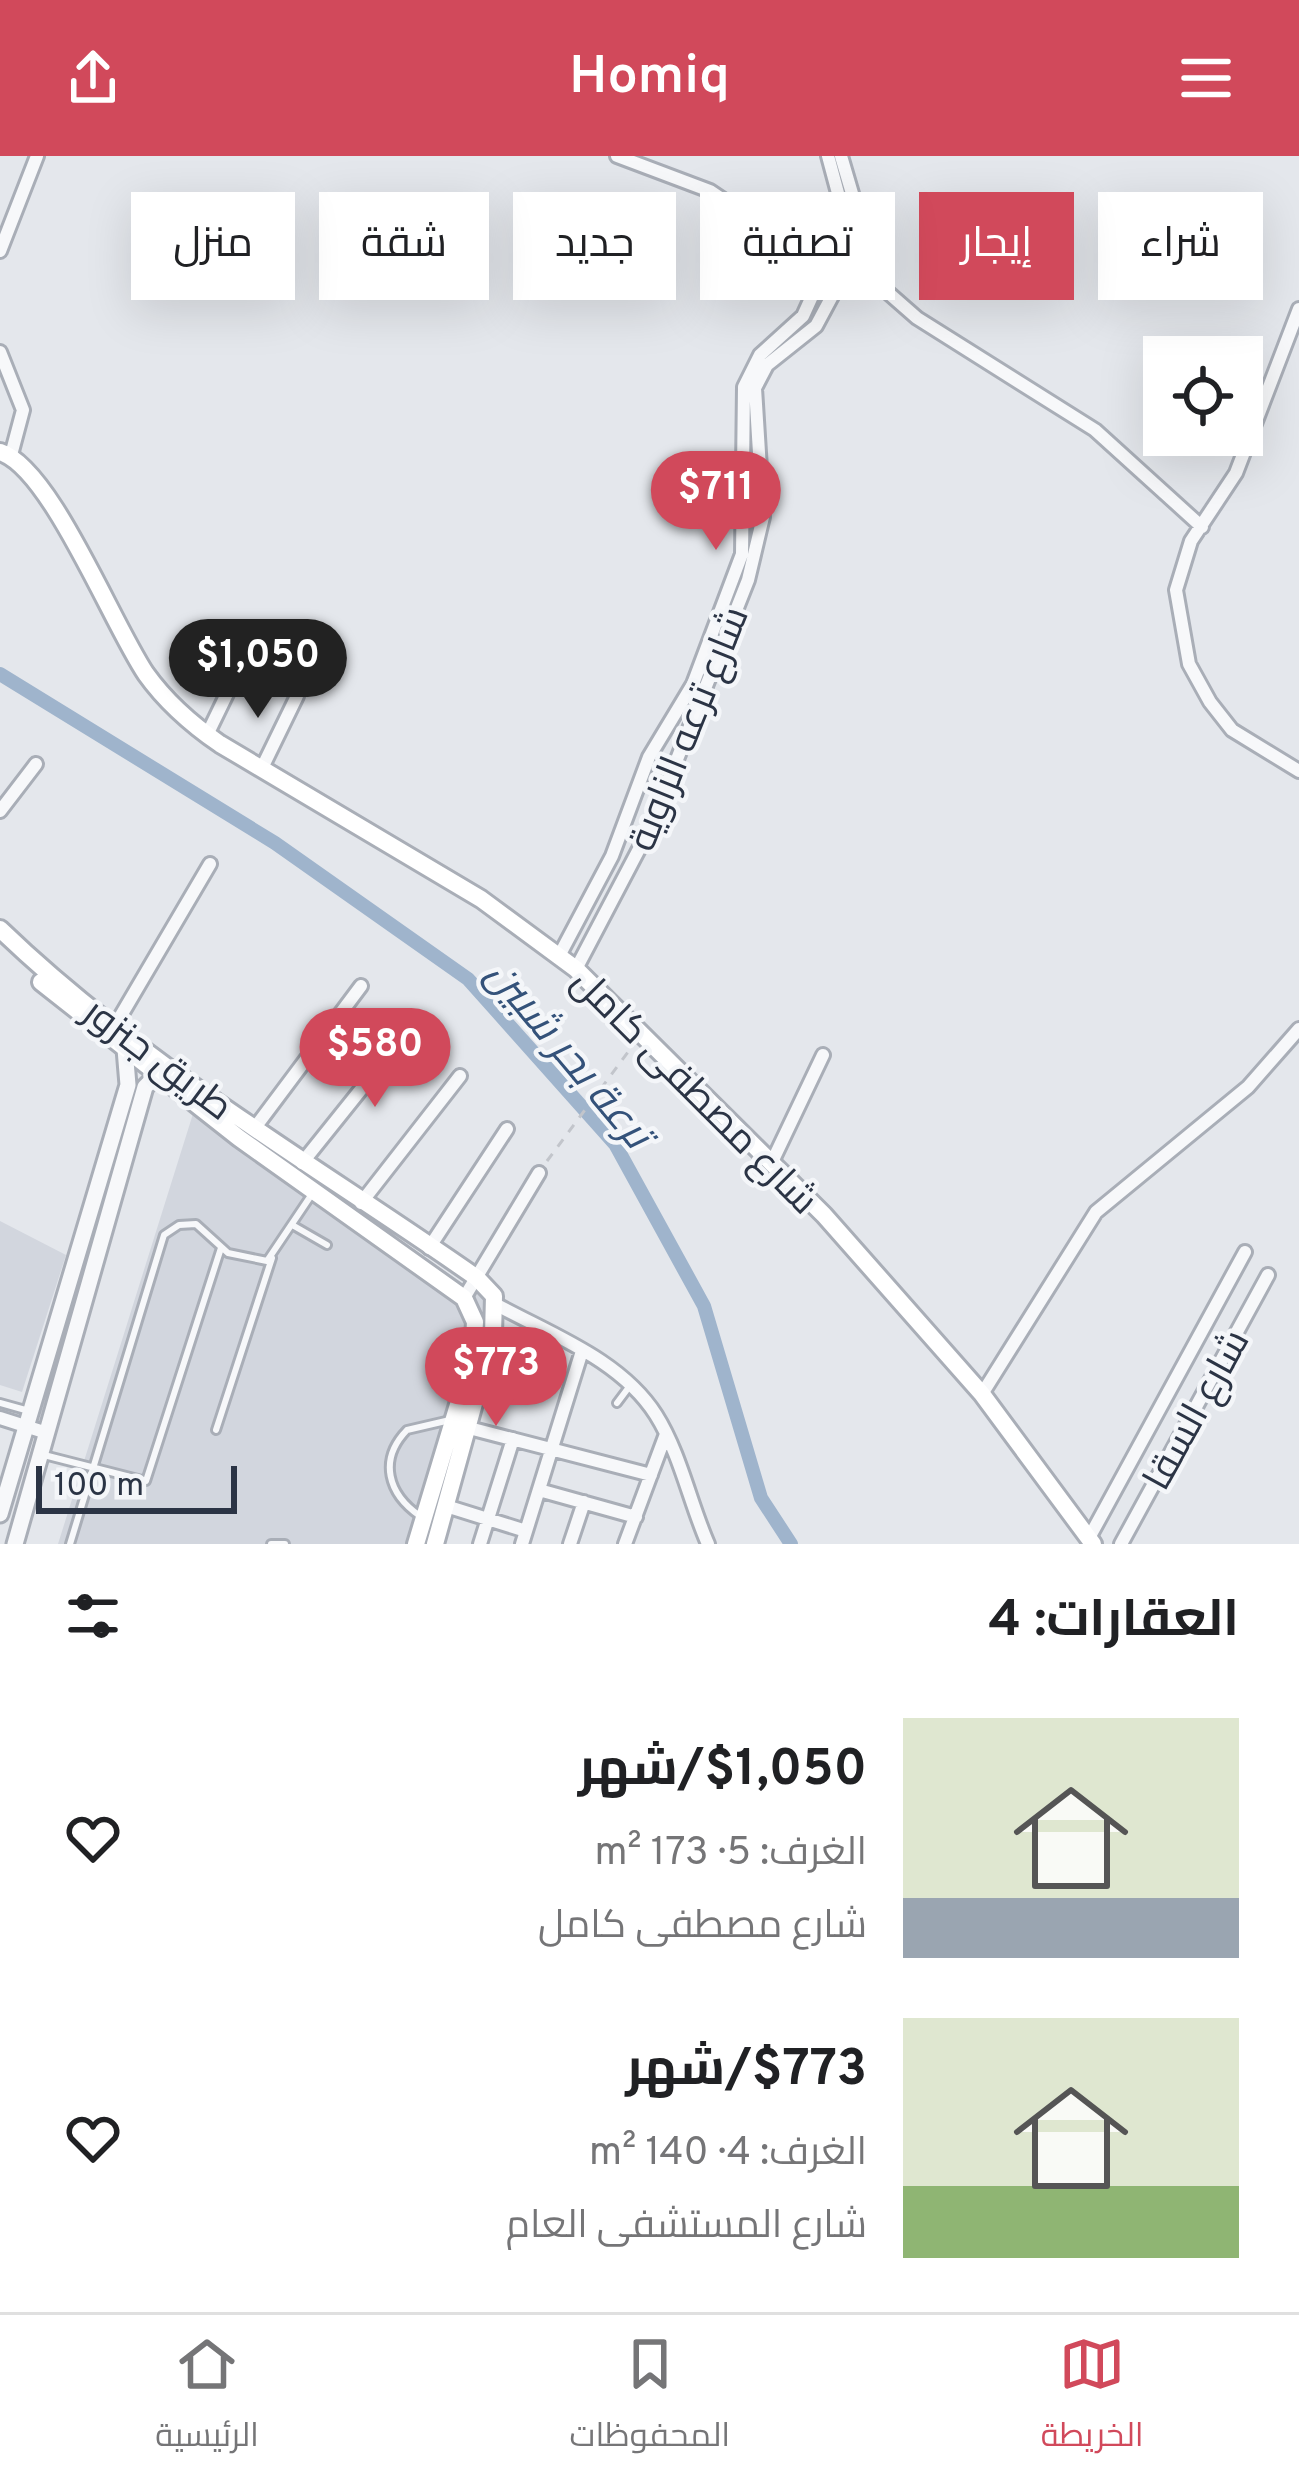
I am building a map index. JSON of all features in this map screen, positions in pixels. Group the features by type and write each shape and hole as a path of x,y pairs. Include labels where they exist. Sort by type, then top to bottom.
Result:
{"main road":[{"name":"شارع مصطفى كامل","path":"6,453 31,471 149,678 207,735 481,898 576,970 772,1162 982,1394 1091,1541"},
{"name":"طريق جنزور","path":"0,929 254,1130 477,1278 496,1305"},
{"name":"طريق جنزور","path":"0,944 157,1075 468,1304"},
{"path":"435,1544 473,1355 468,1304"},
{"path":"416,1544 461,1424 496,1305"}],"street":[{"path":"0,251 37,156"},
{"path":"617,156 680,176 710,192"},
{"name":"شارع ترعه الزاوية","path":"829,156 838,192"},
{"name":"شارع ترعه الزاوية","path":"841,156 852,192"},
{"path":"895,296 950,341 1095,430 1202,527"},
{"name":"شارع ترعه الزاوية","path":"559,956 612,856 649,757 693,684 742,554 746,521 740,413 747,375 760,355 803,316 811,300"},
{"name":"شارع ترعه الزاوية","path":"576,970 649,830 748,580 763,517 754,406 758,380 773,359 816,326 830,300"},
{"path":"1299,310 1236,473 1180,566 1176,590 1189,664 1232,730 1299,771"},
{"path":"0,352 23,410 6,453"},
{"path":"207,735 254,638"},
{"path":"262,768 297,696"},
{"path":"0,811 36,764"},
{"path":"116,1024 210,864"},
{"path":"254,1130 361,986"},
{"path":"302,1163 411,1028"},
{"path":"982,1394 1109,1196 1176,1151 1260,1076 1299,1029"},
{"path":"0,1514 128,1085 124,1049"},
{"path":"772,1162 823,1055"},
{"path":"15,1544 145,1087 157,1075"},
{"path":"361,1203 460,1076"},
{"path":"429,1247 507,1129"},
{"path":"468,1304 477,1278 539,1172"},
{"path":"1091,1541 1245,1252"},
{"name":"شارع السقا","path":"1121,1544 1268,1275"},
{"path":"62,1300 83,1306"},
{"path":"496,1305 582,1351 631,1384 666,1434 708,1544"},
{"path":"446,1506 524,1537 582,1351"},
{"path":"0,1418 27,1419 47,1433"},
{"path":"461,1424 651,1474"},
{"path":"626,1544 666,1434"},
{"path":"480,1544 513,1439"},
{"path":"539,1490 636,1516"},
{"path":"584,1502 571,1541 589,1544"}],"lane":[{"path":"215,1430 272,1258 314,1191"},
{"path":"70,1544 160,1242 171,1229 187,1223 204,1228 221,1248 255,1262 272,1258"},
{"path":"292,1226 327,1245"},
{"path":"41,1454 138,1483 149,1478 221,1248"},
{"path":"617,1403 631,1384"},
{"path":"0,1403 27,1419"},
{"path":"423,1518 408,1508 391,1482 390,1455 407,1430 461,1424"},
{"path":"272,1544 285,1544"}],"path":[{"path":"551,1156 628,1054"}],"shaded area":[{"path":"197,1101 493,1304 407,1544 58,1544"},
{"path":"0,1221 66,1255 22,1392 0,1385"}],"waterway":[{"name":"ترعة بحر شبين","path":"0,674 275,843 468,979 615,1144 704,1306 761,1498 791,1544"}]}
